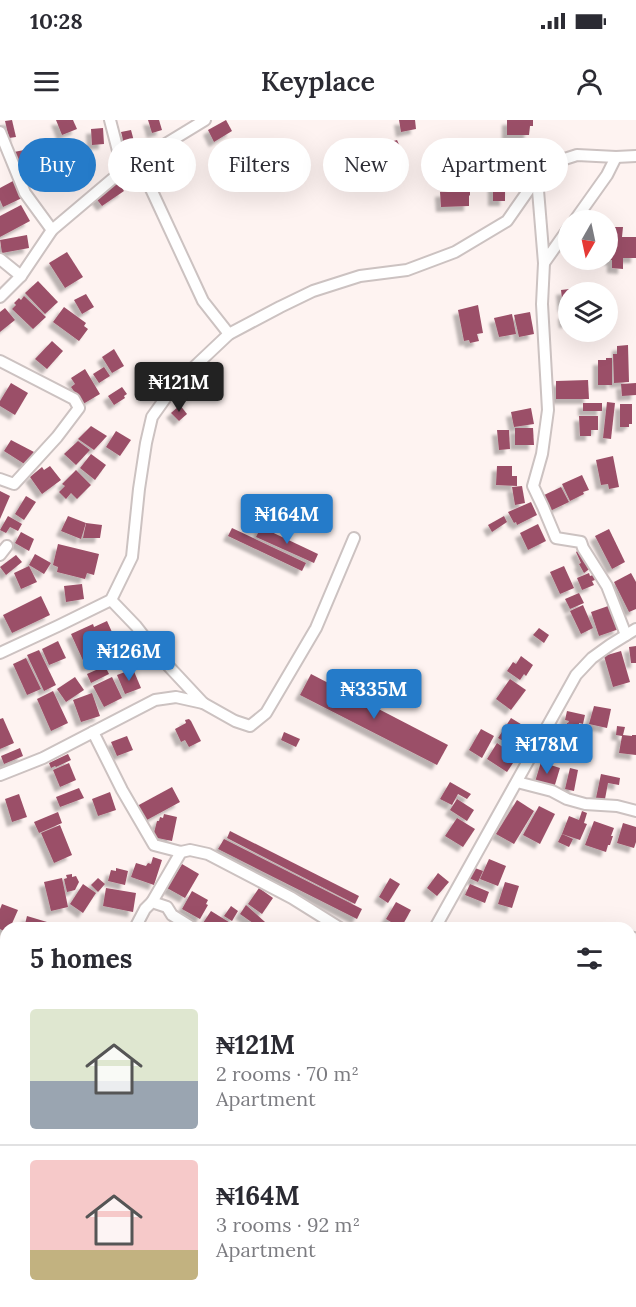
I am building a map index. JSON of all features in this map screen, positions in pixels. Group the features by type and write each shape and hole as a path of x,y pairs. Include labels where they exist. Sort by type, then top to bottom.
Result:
{"street":[{"path":"110,120 115,138"},
{"path":"176,138 205,120"},
{"path":"0,132 25,193 52,230"},
{"path":"568,158 577,155 616,158 636,156"},
{"path":"582,210 608,175 616,158"},
{"path":"0,297 21,276 52,230 108,183"},
{"path":"152,192 203,301 229,334"},
{"path":"0,652 111,600 132,558 139,489 152,417 174,386 229,334 313,291 360,276 408,270 454,252 507,221 527,192"},
{"path":"538,192 544,263 542,304 548,410 542,454 532,486 556,538 581,542 607,586 626,635"},
{"path":"544,263 558,243"},
{"path":"0,259 21,276"},
{"path":"0,361 74,399 79,408 57,437 14,484 0,479"},
{"path":"0,775 43,758 155,700 176,697 203,703 235,721 250,726 266,713 316,628 354,538"},
{"path":"111,600 203,703"},
{"path":"438,922 576,675 592,658 636,629"},
{"path":"93,732 122,790 154,845 181,852 190,850 208,854 292,898 330,922"},
{"path":"517,782 552,791 567,799 585,804 617,806 636,811"},
{"path":"138,922 181,852"},
{"path":"152,902 167,908 172,915 183,922"}],"building":[{"path":"12,120 16,137 9,138 5,121"},
{"path":"56,120 73,120 77,129 62,135"},
{"path":"148,120 159,120 162,130 152,133"},
{"path":"226,120 232,131 221,138 212,138 208,130"},
{"path":"399,120 415,120 416,129 401,132"},
{"path":"507,120 533,120 533,126 530,126 529,135 507,135"},
{"path":"103,128 104,144 96,145 96,138 92,138 91,129"},
{"path":"131,130 133,138 123,138 121,132"},
{"path":"18,151 17,163 14,152"},
{"path":"13,181 22,198 3,207 0,200 0,188"},
{"path":"108,189 108,192 123,192 102,206 95,197"},
{"path":"440,192 470,192 469,206 441,207"},
{"path":"493,192 505,192 505,201 493,201"},
{"path":"21,205 30,221 0,237 0,216"},
{"path":"618,227 623,227 622,237 636,237 636,258 623,258 623,269 618,269"},
{"path":"27,235 29,248 2,253 0,240"},
{"path":"67,252 83,277 65,288 49,263"},
{"path":"38,281 58,302 45,314 25,293"},
{"path":"86,294 94,307 82,314 74,300"},
{"path":"24,296 46,317 33,329 12,309 16,305 14,303"},
{"path":"478,305 483,333 477,334 479,341 470,343 469,340 464,341 458,310"},
{"path":"64,307 86,323 84,326 88,329 79,341 53,322"},
{"path":"5,308 15,320 0,332 0,312"},
{"path":"530,312 534,334 519,337 514,315"},
{"path":"512,314 516,334 499,337 494,318"},
{"path":"52,341 63,351 47,369 35,359"},
{"path":"628,345 629,382 614,383 613,354 617,354 617,346"},
{"path":"114,349 124,366 112,373 102,357"},
{"path":"606,358 612,358 612,385 598,385 598,360 606,360"},
{"path":"104,367 110,376 99,383 93,374"},
{"path":"85,369 100,394 83,404 71,387 75,384 71,378"},
{"path":"588,380 589,399 556,399 556,381"},
{"path":"11,383 28,393 15,415 0,406 0,401"},
{"path":"636,383 636,395 622,396 621,384"},
{"path":"122,387 127,394 114,405 108,396"},
{"path":"607,402 615,403 611,439 603,438"},
{"path":"583,403 602,403 602,411 583,411"},
{"path":"620,404 632,404 632,424 629,424 629,427 620,427"},
{"path":"180,405 187,414 179,421 171,413"},
{"path":"531,408 534,424 514,427 511,412"},
{"path":"579,416 598,416 598,430 591,430 591,436 580,436"},
{"path":"91,426 107,436 94,450 78,439"},
{"path":"515,428 533,428 534,445 515,445"},
{"path":"497,430 509,430 510,449 499,450"},
{"path":"116,431 131,440 120,456 106,447"},
{"path":"11,440 34,452 26,465 4,451"},
{"path":"78,441 90,450 76,465 64,454"},
{"path":"91,454 106,465 95,480 80,468"},
{"path":"613,456 619,487 609,489 608,484 601,485 596,460"},
{"path":"50,466 61,480 42,494 30,477 42,467 44,470"},
{"path":"497,466 512,466 512,476 517,476 517,486 496,485"},
{"path":"76,470 91,485 77,499 71,493 66,499 59,492 65,486 62,484"},
{"path":"582,475 589,490 570,501 562,484"},
{"path":"522,486 525,503 515,505 512,487"},
{"path":"561,487 569,502 550,511 542,496"},
{"path":"0,491 10,496 0,519"},
{"path":"26,496 36,502 24,520 15,514"},
{"path":"531,502 537,515 517,525 516,522 514,523 508,512"},
{"path":"8,516 22,524 18,531 10,527 6,533 0,530"},
{"path":"68,516 86,523 81,539 61,531"},
{"path":"504,516 507,522 492,532 488,525"},
{"path":"86,523 102,525 100,538 83,538"},
{"path":"538,524 546,541 528,550 520,533"},
{"path":"261,527 318,554 314,563 256,537"},
{"path":"232,528 306,563 302,571 228,536"},
{"path":"609,529 625,562 612,569 595,536"},
{"path":"21,532 34,539 29,551 15,543"},
{"path":"58,544 99,554 94,575 87,573 85,579 57,572 58,567 53,565"},
{"path":"582,548 592,567 584,573 576,552"},
{"path":"35,554 51,563 44,574 29,565"},
{"path":"16,555 22,562 6,575 0,567"},
{"path":"29,566 37,582 21,589 14,573"},
{"path":"564,566 574,588 560,594 550,572"},
{"path":"589,573 590,576 593,575 594,585 582,590 577,578"},
{"path":"631,573 636,582 636,609 629,612 614,582"},
{"path":"82,584 84,599 66,602 64,586"},
{"path":"579,593 584,603 570,609 565,599"},
{"path":"41,596 50,615 12,633 3,615"},
{"path":"583,605 593,628 581,634 570,611"},
{"path":"611,605 619,629 599,636 591,612"},
{"path":"107,621 121,652 86,667 71,634 93,624 94,627"},
{"path":"539,628 549,635 544,643 533,635"},
{"path":"58,641 66,658 49,665 42,649"},
{"path":"636,646 636,663 631,663 629,647"},
{"path":"39,650 56,685 44,691 27,655"},
{"path":"621,651 630,682 613,687 604,656"},
{"path":"521,656 533,665 526,676 524,674 520,680 507,671 513,662 516,664"},
{"path":"26,658 41,689 27,695 13,664"},
{"path":"105,666 109,674 91,683 87,674"},
{"path":"133,669 141,688 125,694 117,675"},
{"path":"311,674 448,745 437,765 300,695"},
{"path":"75,677 84,690 66,702 57,689"},
{"path":"112,677 122,698 104,707 93,686"},
{"path":"510,679 526,690 511,710 496,699"},
{"path":"53,691 68,723 51,731 37,699"},
{"path":"92,693 100,716 81,722 73,700"},
{"path":"594,706 611,709 607,728 589,724"},
{"path":"567,711 585,715 583,724 579,723 579,726 583,726 579,744 564,741 567,723 575,724 565,720"},
{"path":"3,718 14,743 0,749 0,719"},
{"path":"511,718 529,729 519,744 521,745 518,750 498,738"},
{"path":"189,719 201,741 189,747 185,740 181,742 175,729"},
{"path":"617,726 625,727 623,735 636,735 636,755 619,753 622,736 616,735"},
{"path":"481,729 494,736 482,758 469,750"},
{"path":"284,732 300,739 296,747 281,740"},
{"path":"127,736 133,750 117,756 111,742"},
{"path":"497,743 517,757 507,772 487,759"},
{"path":"20,748 23,756 4,764 1,756"},
{"path":"68,754 71,760 51,768 49,763"},
{"path":"541,762 560,768 554,788 535,782"},
{"path":"69,763 76,780 60,787 53,770"},
{"path":"570,768 578,770 574,791 565,789"},
{"path":"601,774 620,778 619,785 608,783 605,799 596,798"},
{"path":"450,782 471,794 467,799 458,794 452,805 440,799"},
{"path":"172,787 180,802 145,821 137,806"},
{"path":"79,788 84,798 60,807 56,797"},
{"path":"110,792 116,810 98,816 92,799"},
{"path":"19,794 27,817 12,822 5,799"},
{"path":"457,799 474,810 467,821 450,810"},
{"path":"517,800 534,811 514,844 496,834"},
{"path":"539,806 555,814 540,844 523,835"},
{"path":"582,811 587,813 584,823 587,824 580,840 562,834 569,816 579,820"},
{"path":"58,812 62,823 39,833 34,822"},
{"path":"164,814 177,817 172,841 153,837 157,821 160,817 163,818"},
{"path":"457,818 475,829 463,847 445,836"},
{"path":"594,821 614,828 606,852 585,845"},
{"path":"623,823 636,827 634,848 617,843"},
{"path":"60,825 72,855 54,863 41,833"},
{"path":"230,831 359,896 355,904 227,838"},
{"path":"562,834 573,839 569,847 558,842"},
{"path":"224,839 362,909 357,919 218,849"},
{"path":"153,857 162,860 154,885 131,877 136,863 146,866 148,863 151,864"},
{"path":"489,859 506,866 498,886 480,879"},
{"path":"182,864 199,874 185,898 167,888"},
{"path":"116,868 128,871 125,885 108,881 111,870 116,871"},
{"path":"475,868 483,871 478,882 469,878"},
{"path":"438,873 449,882 437,896 427,888"},
{"path":"72,874 72,877 76,876 79,882 75,890 67,892 64,879 67,878 66,875"},
{"path":"62,878 68,907 51,911 44,882"},
{"path":"98,878 105,884 98,892 91,885"},
{"path":"390,878 400,884 388,903 379,897"},
{"path":"505,882 519,886 512,908 498,904"},
{"path":"83,884 96,893 83,913 70,904"},
{"path":"470,884 489,892 485,903 465,895"},
{"path":"106,888 136,893 133,912 103,906"},
{"path":"259,888 273,898 262,914 248,904"},
{"path":"192,891 208,900 206,904 208,905 200,919 182,909"},
{"path":"396,902 411,910 404,922 391,922 386,919"},
{"path":"2,904 18,910 13,922 0,922"},
{"path":"246,905 265,922 251,922 240,914"},
{"path":"231,906 238,911 232,921 224,916"},
{"path":"211,911 229,922 204,922"},
{"path":"27,916 47,922 26,922"}]}
